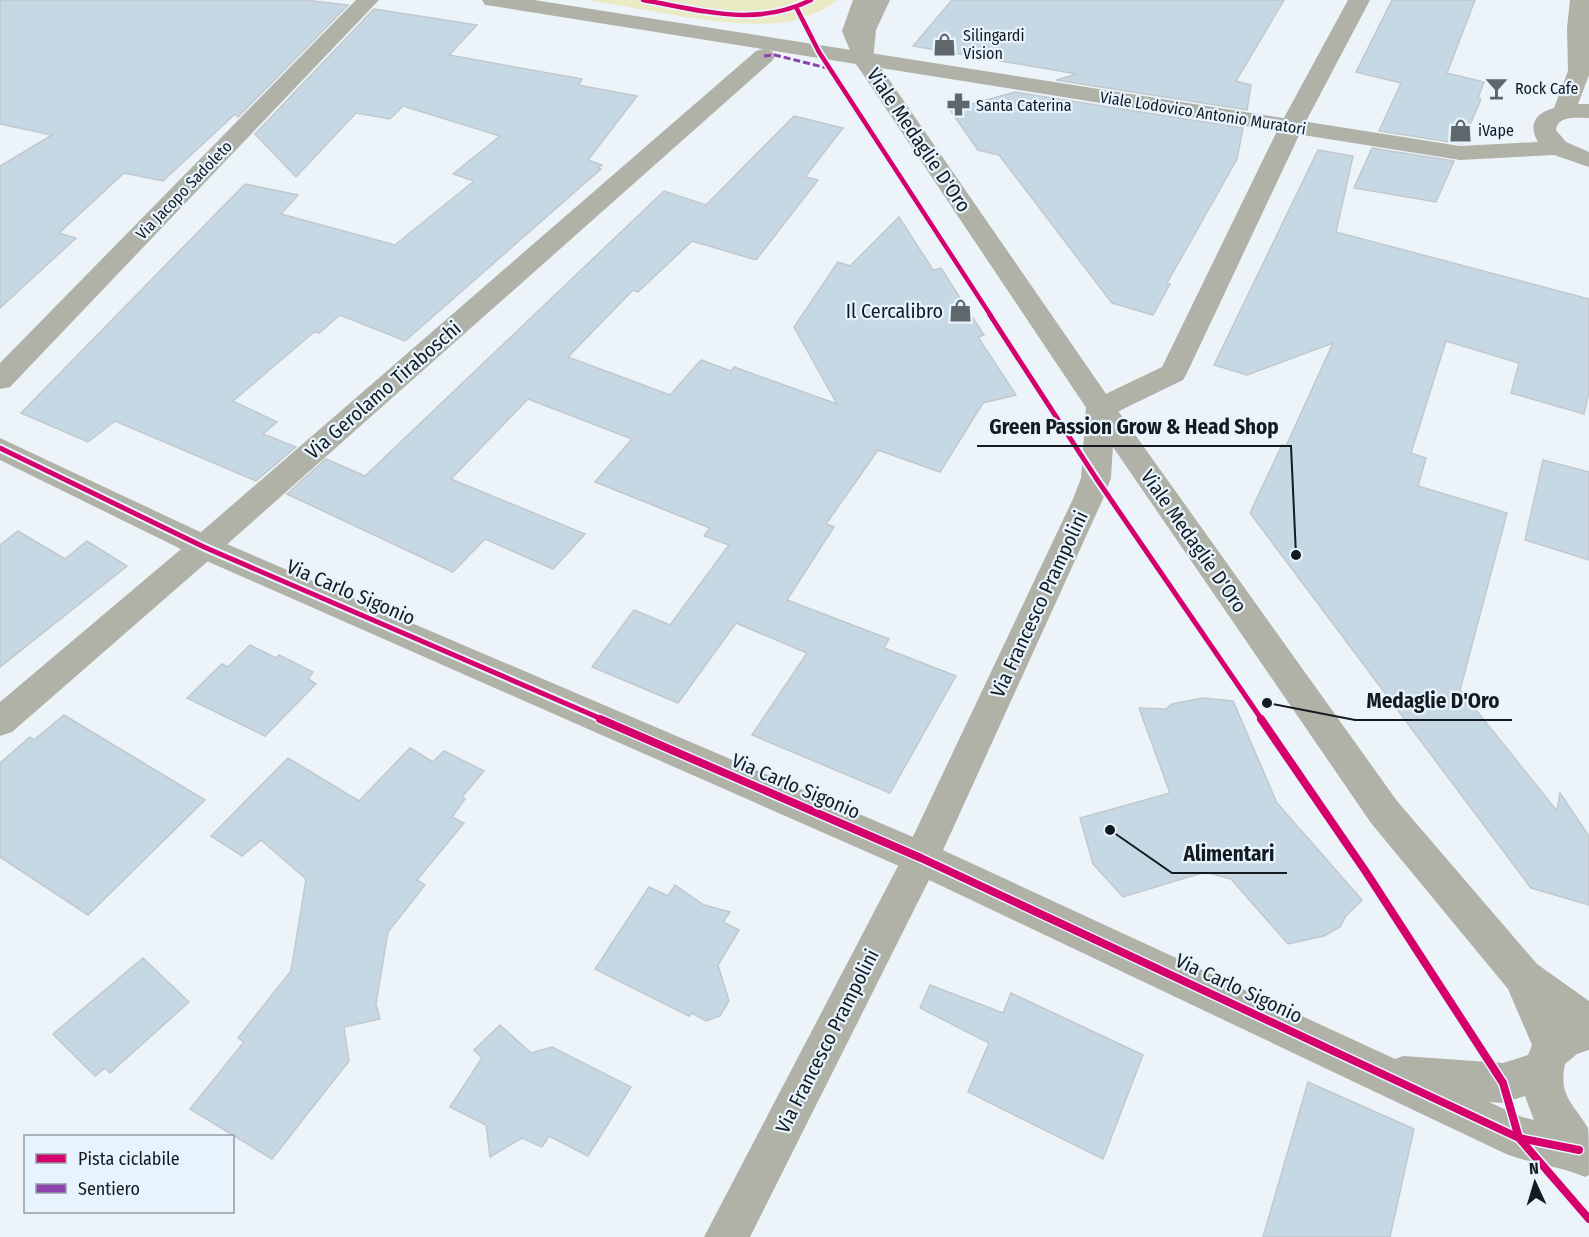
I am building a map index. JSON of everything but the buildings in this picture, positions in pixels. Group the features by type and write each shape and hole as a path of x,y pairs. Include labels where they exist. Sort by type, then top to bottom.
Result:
{"street":[{"name":"Via Jacopo Sadoleto","path":"0,380 368,0"},
{"name":"Viale Lodovico Antonio Muratori","path":"493,0 1460,153 1558,148 1589,160"},
{"name":"Viale Medaglie D'Oro","path":"864,0 853,31 864,60 1101,408 1384,812 1523,977 1562,1050"},
{"path":"1101,408 1173,373 1291,127 1359,0"},
{"path":"1564,111 1584,77 1578,28 1581,0"},
{"name":"Via Gerolamo Tiraboschi","path":"0,722 204,547 764,56"},
{"path":"1558,148 1544,133 1543,126 1546,119 1564,111 1589,111"},
{"name":"Via Francesco Prampolini","path":"726,1237 921,858 1088,500 1096,478 1101,408"},
{"name":"Via Carlo Sigonio","path":"0,448 204,547 921,858 1519,1138 1584,1154"},
{"name":"Viale Medaglie D'Oro","path":"1523,977 1589,1025"},
{"path":"1562,1050 1542,1086 1545,1102 1553,1119 1584,1154"},
{"name":"Via Carlo Sigonio","path":"1386,1075 1503,1083 1562,1050"}],"lane":[{"path":"864,60 867,30 881,0"}],"green space":[{"path":"588,0 837,0 820,11 800,19 764,24 714,21"}],"marked path":[{"path":"764,56 775,55 827,68"}],"cycle path":[{"path":"643,0 706,12 751,16 792,9 811,0"},
{"path":"797,9 819,52 1096,478 1366,872 1503,1083 1519,1138 1589,1219"},
{"path":"0,448 204,547 921,858 1519,1138 1579,1150"}],"place":[{"name":"Silingardi Vision","path":"945,44"},
{"name":"Rock Cafe","path":"1497,88"},
{"name":"Santa Caterina","path":"958,105"},
{"name":"iVape","path":"1460,130"},
{"name":"Il Cercalibro","path":"961,311"},
{"name":"Green Passion Grow & Head Shop","path":"1296,555"},
{"name":"Medaglie D'Oro","path":"1267,703"},
{"name":"Alimentari","path":"1110,830"}]}
